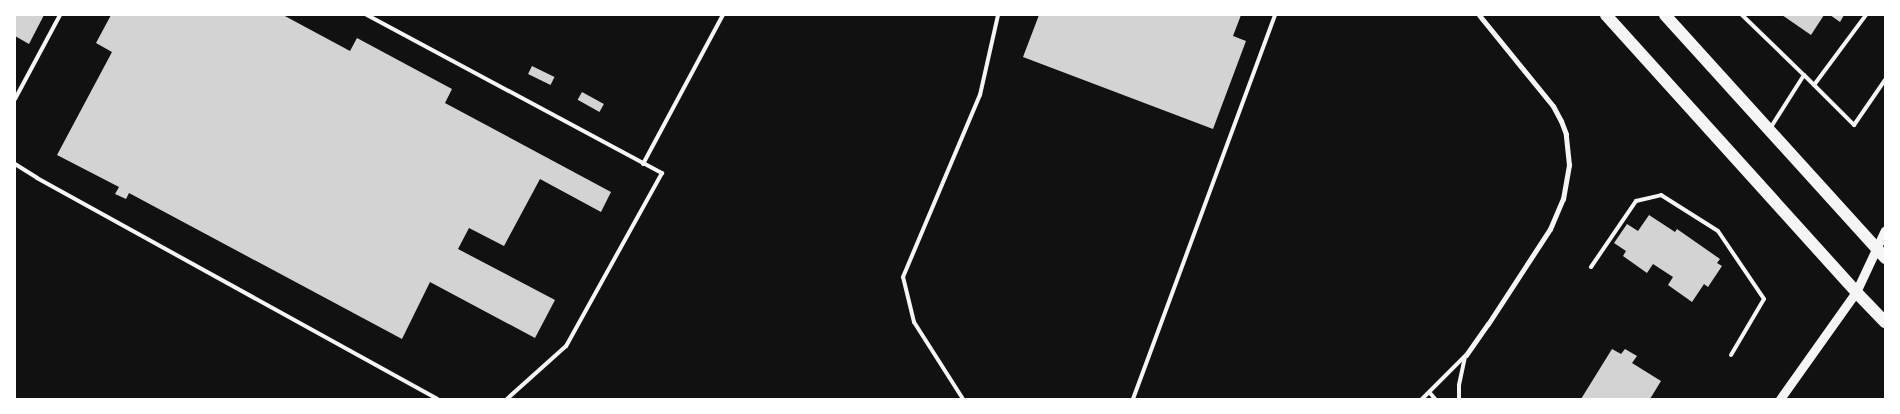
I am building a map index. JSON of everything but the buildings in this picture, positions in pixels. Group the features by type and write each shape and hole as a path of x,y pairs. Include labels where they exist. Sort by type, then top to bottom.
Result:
{"main road":[{"path":"1606,15 1885,322"},
{"path":"1665,15 1885,258"}],"street":[{"path":"1466,354 1488,324 1550,229 1563,199 1569,165 1566,134 1553,106 1479,15"},
{"path":"1780,399 1856,292 1885,230"}],"lane":[{"path":"15,99 60,15"},
{"path":"367,15 662,173 566,346 507,399"},
{"path":"643,164 723,15"},
{"path":"963,399 914,322 903,277 980,95 998,15"},
{"path":"1132,399 1275,15"},
{"path":"1742,15 1854,125 1885,80"},
{"path":"1814,85 1866,15"},
{"path":"1769,130 1804,75"},
{"path":"15,164 37,178 437,399"},
{"path":"1591,267 1636,201 1661,195 1718,231 1764,299 1731,355"},
{"path":"1422,399 1430,393 1466,354"},
{"path":"1459,399 1459,385 1466,354"},
{"path":"1430,393 1434,399"}]}
